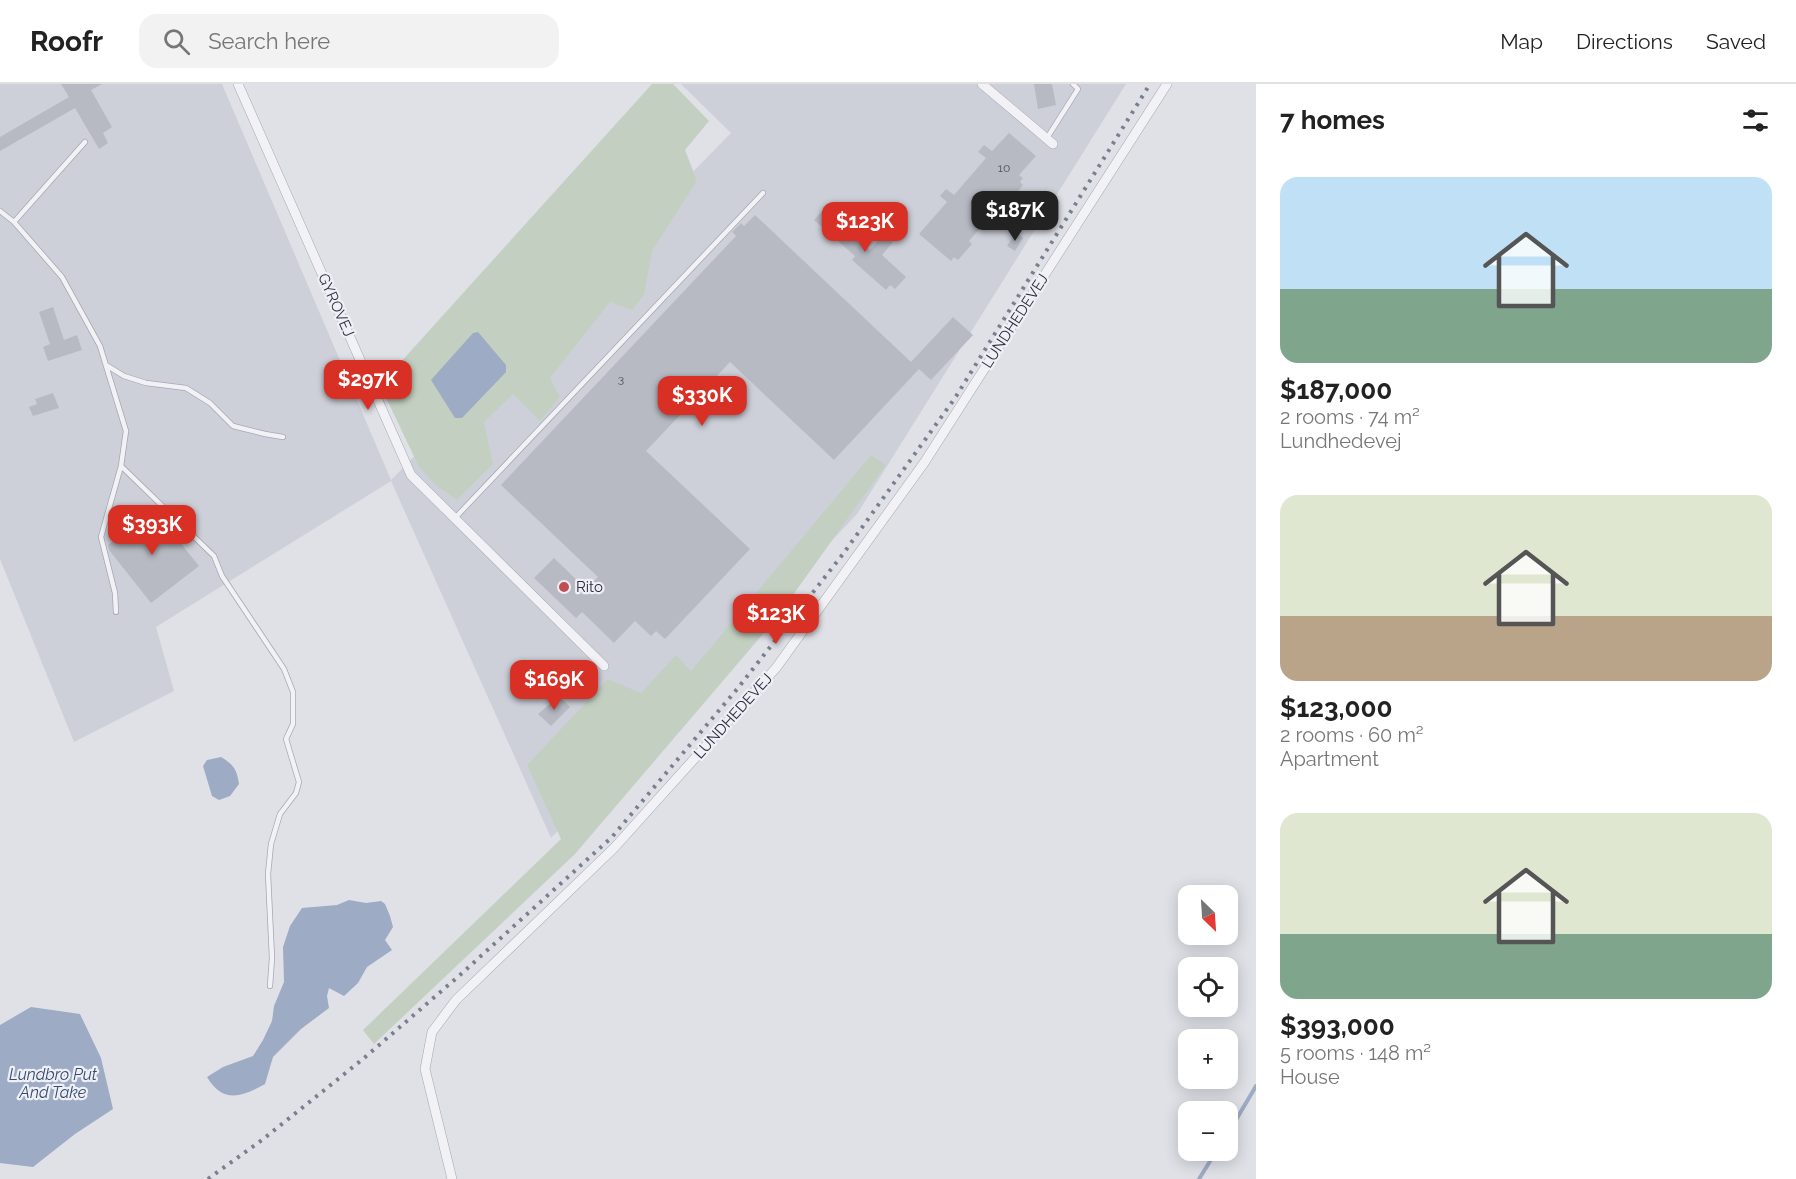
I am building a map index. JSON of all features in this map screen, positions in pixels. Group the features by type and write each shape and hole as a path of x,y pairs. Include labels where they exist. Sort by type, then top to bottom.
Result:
{"street":[{"name":"GYROVEJ","path":"238,84 411,475 604,666"},
{"path":"982,84 1050,141"},
{"name":"LUNDHEDEVEJ","path":"452,1179 425,1069 432,1032 456,1000 614,848 776,668 924,463 1167,84"}],"lane":[{"path":"1050,141 1078,89 1073,84"},
{"path":"14,222 85,142"},
{"path":"455,518 763,193"},
{"path":"0,211 14,222 62,277 100,346 126,430 121,466 101,537 115,593 116,612"},
{"path":"106,366 124,376 146,383 186,388 210,403 233,426 283,436"},
{"path":"121,466 214,556 222,576 284,669 292,692 293,724 286,739 299,782 296,793 280,814 271,844 268,874 272,957 270,986"}],"shaded area":[{"path":"0,84 222,84 391,480 731,133 681,84 1126,84 857,514 551,838 391,481 156,627 174,691 74,742 0,559"}],"green space":[{"path":"652,84 673,84 709,121 685,150 697,181 652,251 644,295 632,310 610,302 550,378 560,397 540,421 513,394 484,422 493,464 457,500 437,486 419,467 380,385"},
{"path":"871,455 886,465 775,620 575,854 374,1044 363,1030 561,839 527,765 608,679 641,693 676,655 691,671"}],"water":[{"path":"478,332 506,365 506,372 462,418 455,418 431,380 473,333"},
{"path":"221,757 234,768 239,784 230,796 219,800 212,796 203,766 207,760"},
{"path":"349,900 366,903 381,901 385,904 393,927 385,940 392,950 367,967 358,983 344,996 329,988 327,996 329,1008 301,1029 273,1057 265,1084 241,1095 226,1095 213,1086 207,1077 223,1067 253,1056 263,1040 272,1021 274,1006 284,982 283,947 290,926 302,908 337,905"},
{"name":"Lundbro Put And Take","path":"31,1007 80,1014 101,1058 113,1109 75,1134 33,1167 0,1163 0,1025"}],"building":[{"path":"61,84 102,84 91,90 112,127 103,133 108,143 99,149 75,108 0,151 0,137 69,97"},
{"path":"1034,84 1052,84 1056,105 1038,109"},
{"path":"1009,133 1036,156 1019,175 1023,178 1020,182 1023,185 1009,202 1005,199 969,241 972,244 958,260 954,257 951,261 919,234 947,202 940,196 946,189 954,195 986,158 978,152 984,145 992,151"},
{"path":"823,210 870,250 884,234 893,242 882,255 906,277 895,289 890,285 886,290 852,260 855,256 814,220"},
{"path":"755,215 911,362 953,317 973,335 931,380 919,369 834,460 730,362 646,451 750,549 665,639 656,631 651,636 635,621 614,643 582,612 576,618 534,578 554,558 586,589 598,577 501,485 736,236 732,232 741,223 744,226"},
{"path":"1016,233 1023,238 1015,251 1007,246"},
{"path":"53,307 64,340 77,335 82,350 48,361 43,347 50,344 39,312"},
{"path":"53,393 59,408 33,416 29,407 37,404 35,399"},
{"path":"153,509 199,566 151,603 109,550 108,545"},
{"path":"559,696 570,707 551,726 538,714"}],"waterway":[{"path":"1238,1116 1256,1086"},
{"path":"1199,1179 1210,1161"}],"railway":[{"path":"208,1179 262,1140 363,1059 460,975 612,837 738,688 843,554 955,398 1150,84"}],"place":[{"name":"Rito","path":"564,587"}]}
